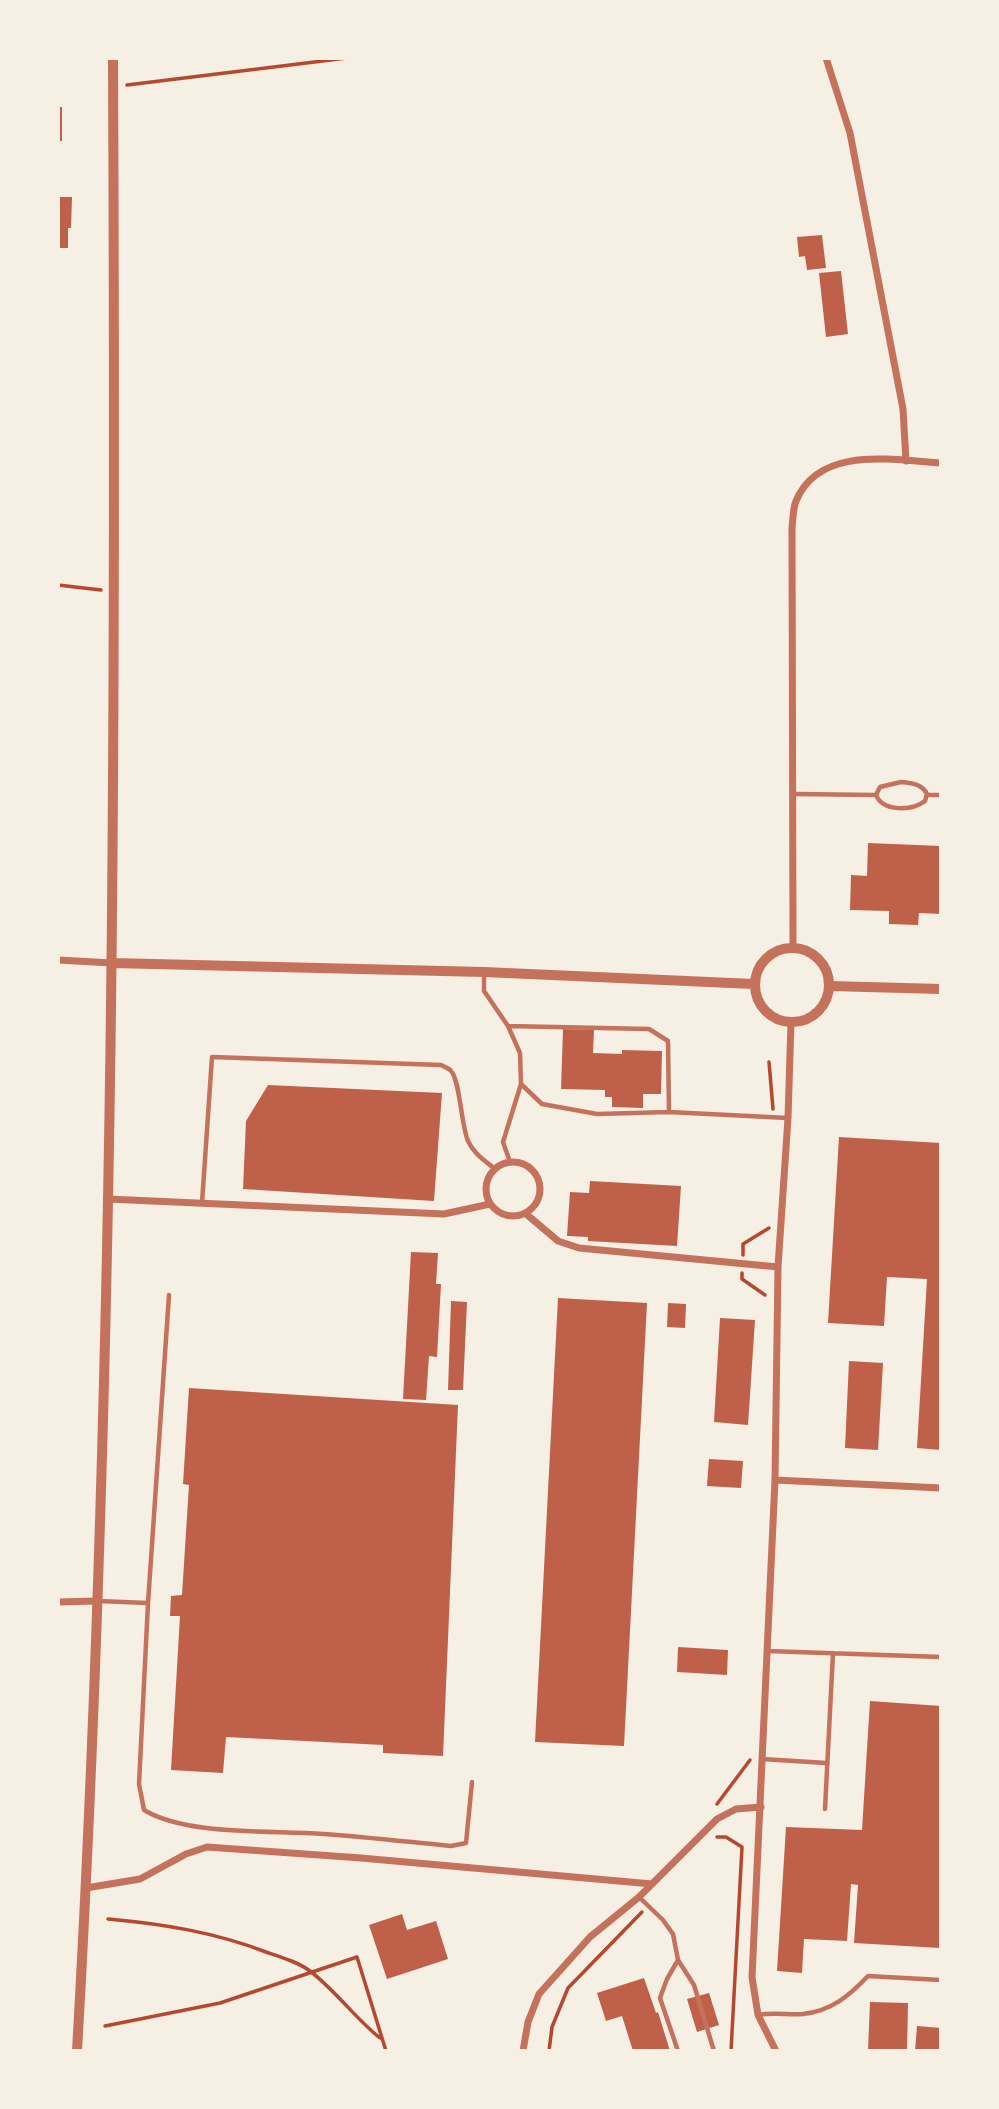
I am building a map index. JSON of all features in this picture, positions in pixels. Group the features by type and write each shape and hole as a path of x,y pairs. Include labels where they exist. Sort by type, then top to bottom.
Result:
{"street":[{"path":"76,2051 86,1888 97,1601 112,963 113,58"},
{"path":"826,58 850,133 903,409 906,461"},
{"path":"793,947 795,502 810,478 831,465 860,460 941,463"},
{"path":"793,947 805,949 815,955 828,974 830,986 827,997 813,1016 792,1022 769,1015 761,1006 754,984 762,962 771,954 793,947"},
{"path":"58,960 484,972 754,984"},
{"path":"830,986 941,989"},
{"path":"776,2051 758,2015 752,1977 775,1480 778,1267 792,1022"},
{"path":"510,1162 531,1168 540,1181 537,1203 518,1216 502,1214 491,1204 486,1189 495,1168 510,1162"},
{"path":"107,1199 444,1214 491,1204"},
{"path":"525,1213 558,1241 579,1248 778,1267"},
{"path":"775,1480 941,1488"},
{"path":"58,1602 97,1601"},
{"path":"523,2051 528,2022 539,1994 590,1937 639,1897 717,1819 736,1809 761,1807"},
{"path":"86,1888 140,1879 186,1854 207,1847 652,1884"}],"lane":[{"path":"876,795 883,785 901,782 920,786 927,795"},
{"path":"794,794 876,795 885,805 901,808 919,805 925,801 927,795"},
{"path":"927,795 941,795"},
{"path":"484,972 484,991 508,1026 520,1053 521,1084 503,1142 510,1162"},
{"path":"508,1026 649,1028 668,1041 669,1112"},
{"path":"202,1202 212,1057 442,1065 451,1070 455,1078 463,1126 469,1143 476,1154 495,1168"},
{"path":"521,1084 542,1104 597,1114 669,1112 788,1118"},
{"path":"169,1295 148,1603 139,1784 144,1810 158,1818 199,1827 324,1834 452,1846 466,1843 472,1782"},
{"path":"97,1601 148,1603"},
{"path":"768,1651 941,1657"},
{"path":"825,1809 833,1653"},
{"path":"762,1759 827,1763"},
{"path":"639,1897 663,1920 673,1934 678,1961 694,1985 714,2051"},
{"path":"678,1961 660,1998 678,2051"},
{"path":"758,2015 804,2014 835,2005 850,1995 868,1976 941,1980"}],"path":[{"path":"113,87 347,58"},
{"path":"58,585 114,592"},
{"path":"769,1062 773,1117"},
{"path":"766,1296 742,1279 743,1244 768,1230 770,1217"},
{"path":"712,1810 751,1760 751,1748"},
{"path":"108,1919 202,1931 233,1939 295,1962 310,1971 382,2040"},
{"path":"105,2026 220,2003 357,1957 386,2051"}],"building":[{"path":"58,107 62,107 62,141 58,141"},
{"path":"58,197 72,197 68,248 58,248"},
{"path":"822,235 826,268 807,270 805,256 799,257 797,237"},
{"path":"841,271 848,334 826,337 819,273"},
{"path":"868,843 941,846 941,914 919,913 918,925 889,924 889,911 850,910 851,875 867,876"},
{"path":"563,1029 594,1030 593,1053 622,1054 622,1050 662,1051 661,1094 643,1094 643,1108 612,1107 612,1097 605,1097 605,1090 561,1089"},
{"path":"268,1085 442,1093 434,1201 243,1189 246,1121"},
{"path":"839,1137 941,1143 941,1450 917,1448 927,1279 887,1277 884,1326 828,1323"},
{"path":"590,1181 681,1186 677,1246 588,1241 588,1237 567,1236 570,1192 589,1193"},
{"path":"411,1252 438,1253 436,1284 441,1284 437,1357 429,1356 426,1400 403,1399"},
{"path":"558,1298 647,1303 624,1746 535,1742"},
{"path":"451,1301 467,1302 463,1390 448,1390"},
{"path":"668,1303 686,1304 685,1328 667,1327"},
{"path":"720,1318 755,1320 748,1425 714,1422"},
{"path":"849,1361 883,1363 878,1450 845,1448"},
{"path":"189,1388 458,1405 443,1756 383,1753 383,1745 226,1737 223,1773 171,1770 180,1616 170,1616 171,1596 182,1595 189,1485 183,1484"},
{"path":"709,1459 743,1461 741,1488 707,1486"},
{"path":"678,1647 728,1650 727,1675 677,1672"},
{"path":"870,1701 941,1706 940,1948 854,1943 858,1885 851,1884 847,1941 804,1939 802,1973 777,1971 786,1827 862,1830"},
{"path":"402,1914 407,1930 436,1921 448,1959 387,1979 369,1925"},
{"path":"644,1978 670,2051 633,2051 622,2016 606,2021 597,1993"},
{"path":"709,1993 719,2025 697,2032 687,1999"},
{"path":"870,2002 908,2003 907,2051 868,2051"},
{"path":"917,2026 941,2028 941,2051 915,2051"}]}
